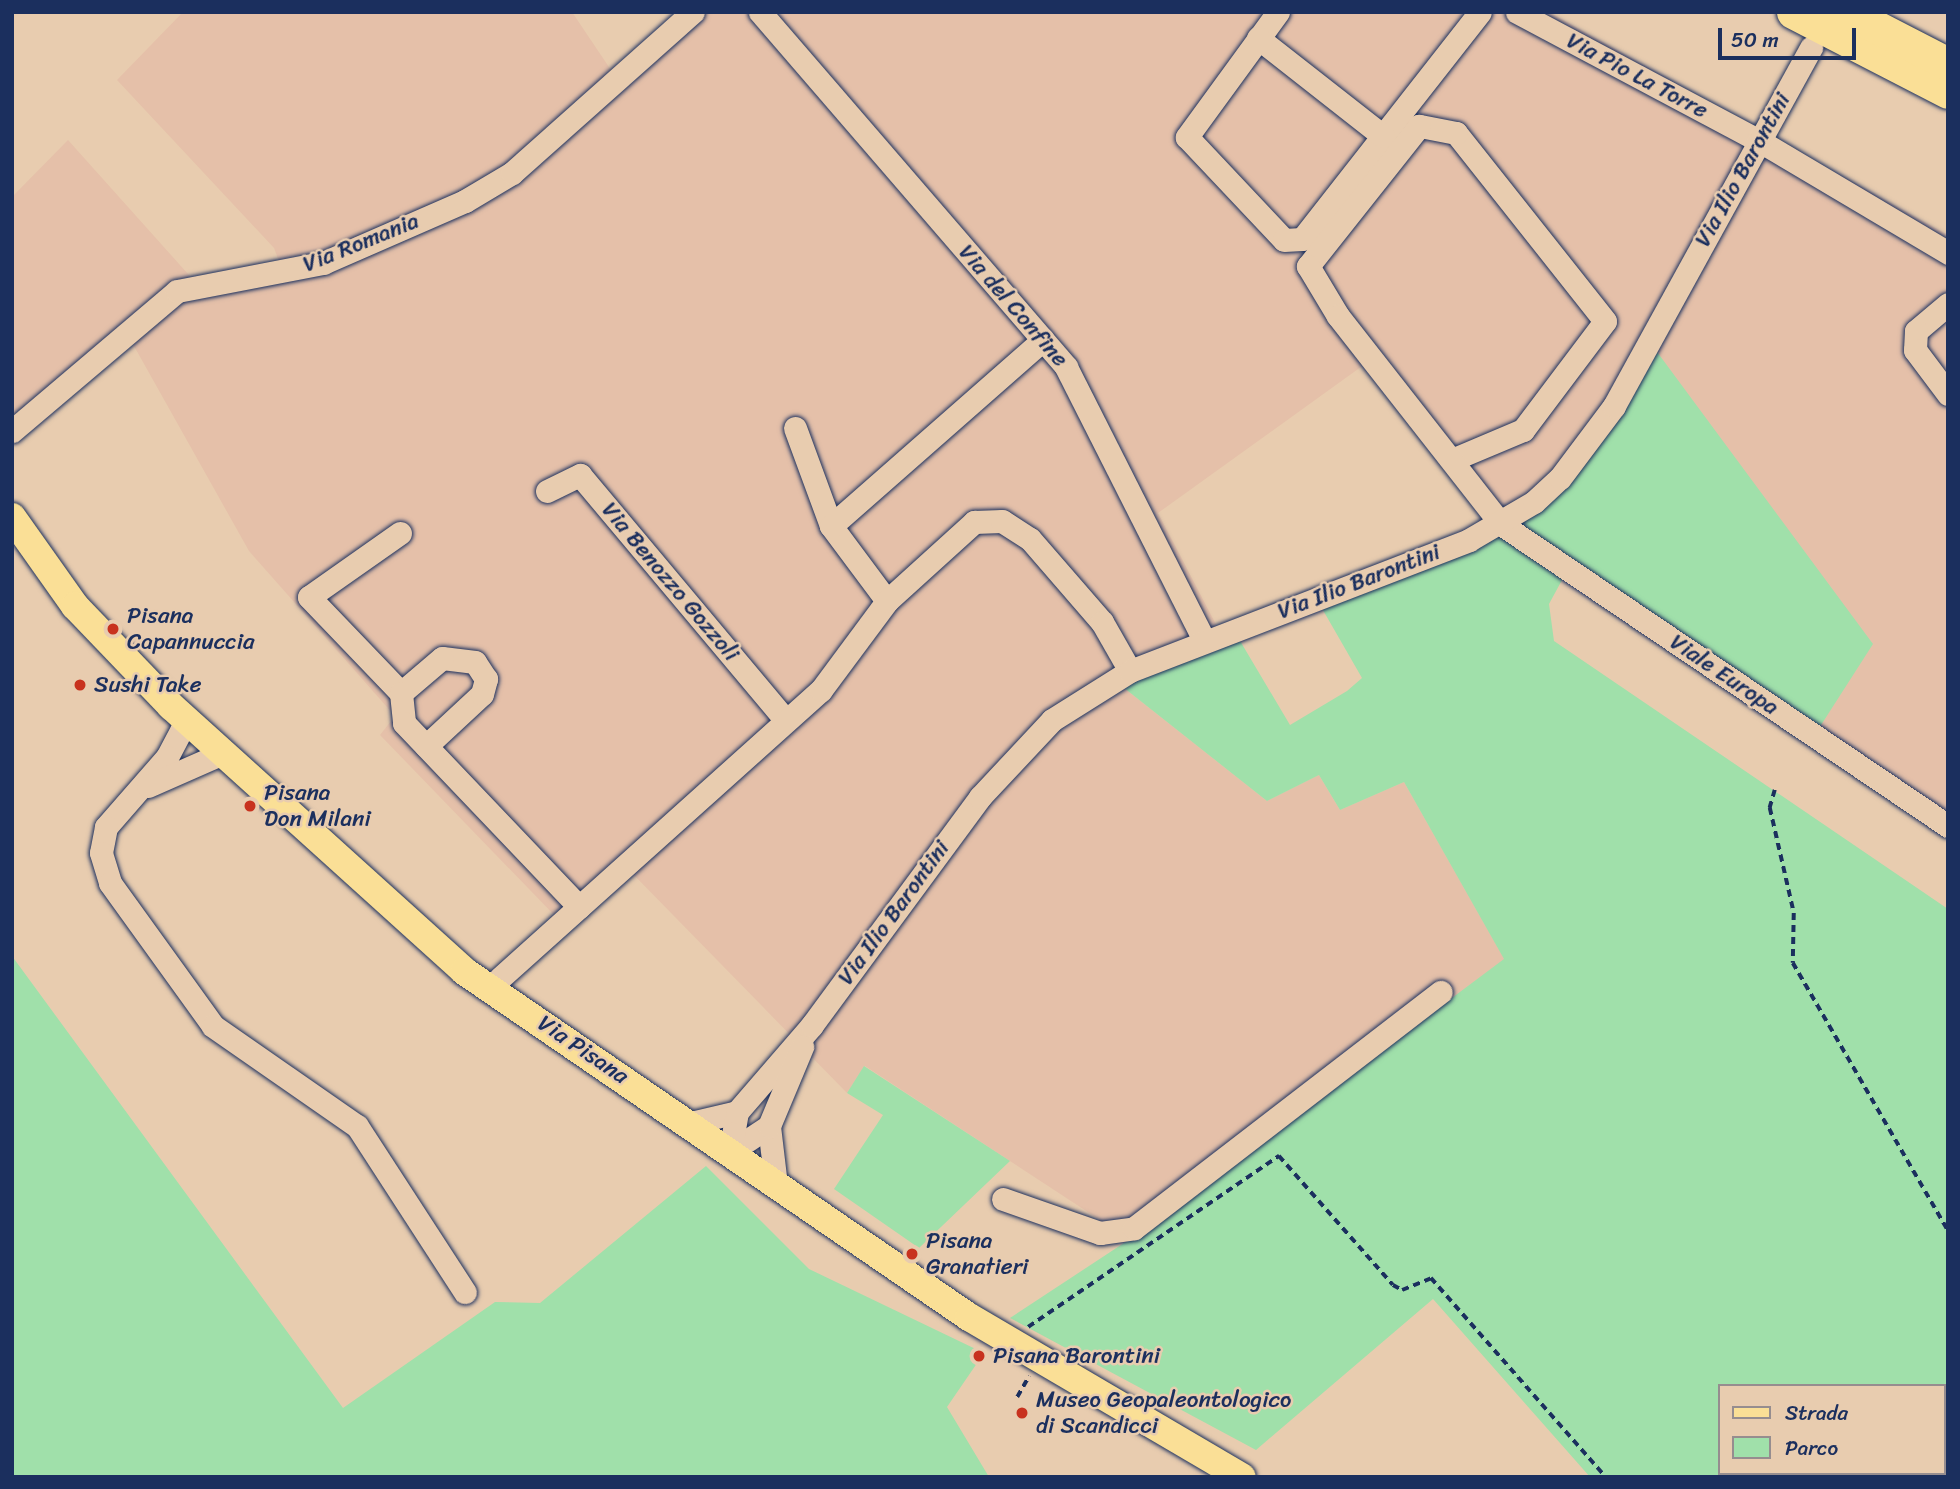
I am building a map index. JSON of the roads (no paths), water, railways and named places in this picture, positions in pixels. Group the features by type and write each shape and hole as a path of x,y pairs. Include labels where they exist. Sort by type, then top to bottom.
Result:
{"highway":[{"path":"1793,12 1948,92"},
{"path":"1847,12 1948,64"}],"main road":[{"name":"Via Pisana","path":"12,517 75,606 186,721 464,971 691,1123 776,1185 1007,1341 1223,1473"}],"street":[{"name":"Via Romania","path":"12,431 143,314 177,291 205,282 323,263 465,201 512,173 693,12"},
{"name":"Via del Confine","path":"760,12 1043,340 1082,391 1204,640"},
{"path":"1278,12 1187,137 1284,240 1302,239 1480,12"},
{"name":"Via Pio La Torre","path":"1517,12 1758,140 1948,253"},
{"path":"1258,38 1383,136"},
{"name":"Via Ilio Barontini","path":"737,1112 812,1025 1017,753 1052,720 1130,671 1501,524 1560,478 1605,421 1811,48"},
{"path":"1454,459 1523,430 1605,321 1456,133 1419,126 1308,266 1338,316 1454,459 1501,524"},
{"path":"1948,304 1916,331 1915,350 1948,394"},
{"path":"831,526 1043,340"},
{"path":"795,428 831,526 887,601"},
{"name":"Via Benozzo Gozzoli","path":"547,491 580,475 783,717"},
{"path":"500,978 783,717 821,690 887,601 967,526 1002,521 1022,532 1109,631 1130,671"},
{"name":"Viale Europa","path":"1501,524 1948,826"},
{"path":"400,533 309,597 401,693 404,723 579,907"},
{"path":"401,693 442,658 475,662 486,679 474,705 426,746"},
{"path":"186,721 142,789 116,812 100,844 106,877 128,914 213,1026 357,1126 466,1292"},
{"path":"142,789 221,754"},
{"path":"1003,1199 1100,1234 1134,1228 1441,992"},
{"name":"Via Ilio Barontini","path":"776,1185 769,1126 812,1025"},
{"path":"691,1123 737,1112 730,1152"},
{"path":"730,1152 769,1126"}],"place":[{"name":"Pisana Capannuccia","path":"113,629"},
{"name":"Sushi Take","path":"80,685"},
{"name":"Pisana Don Milani","path":"250,806"},
{"name":"Pisana Granatieri","path":"912,1254"},
{"name":"Pisana Barontini","path":"979,1356"},
{"name":"Museo Geopaleontologico di Scandicci","path":"1022,1413"}]}
